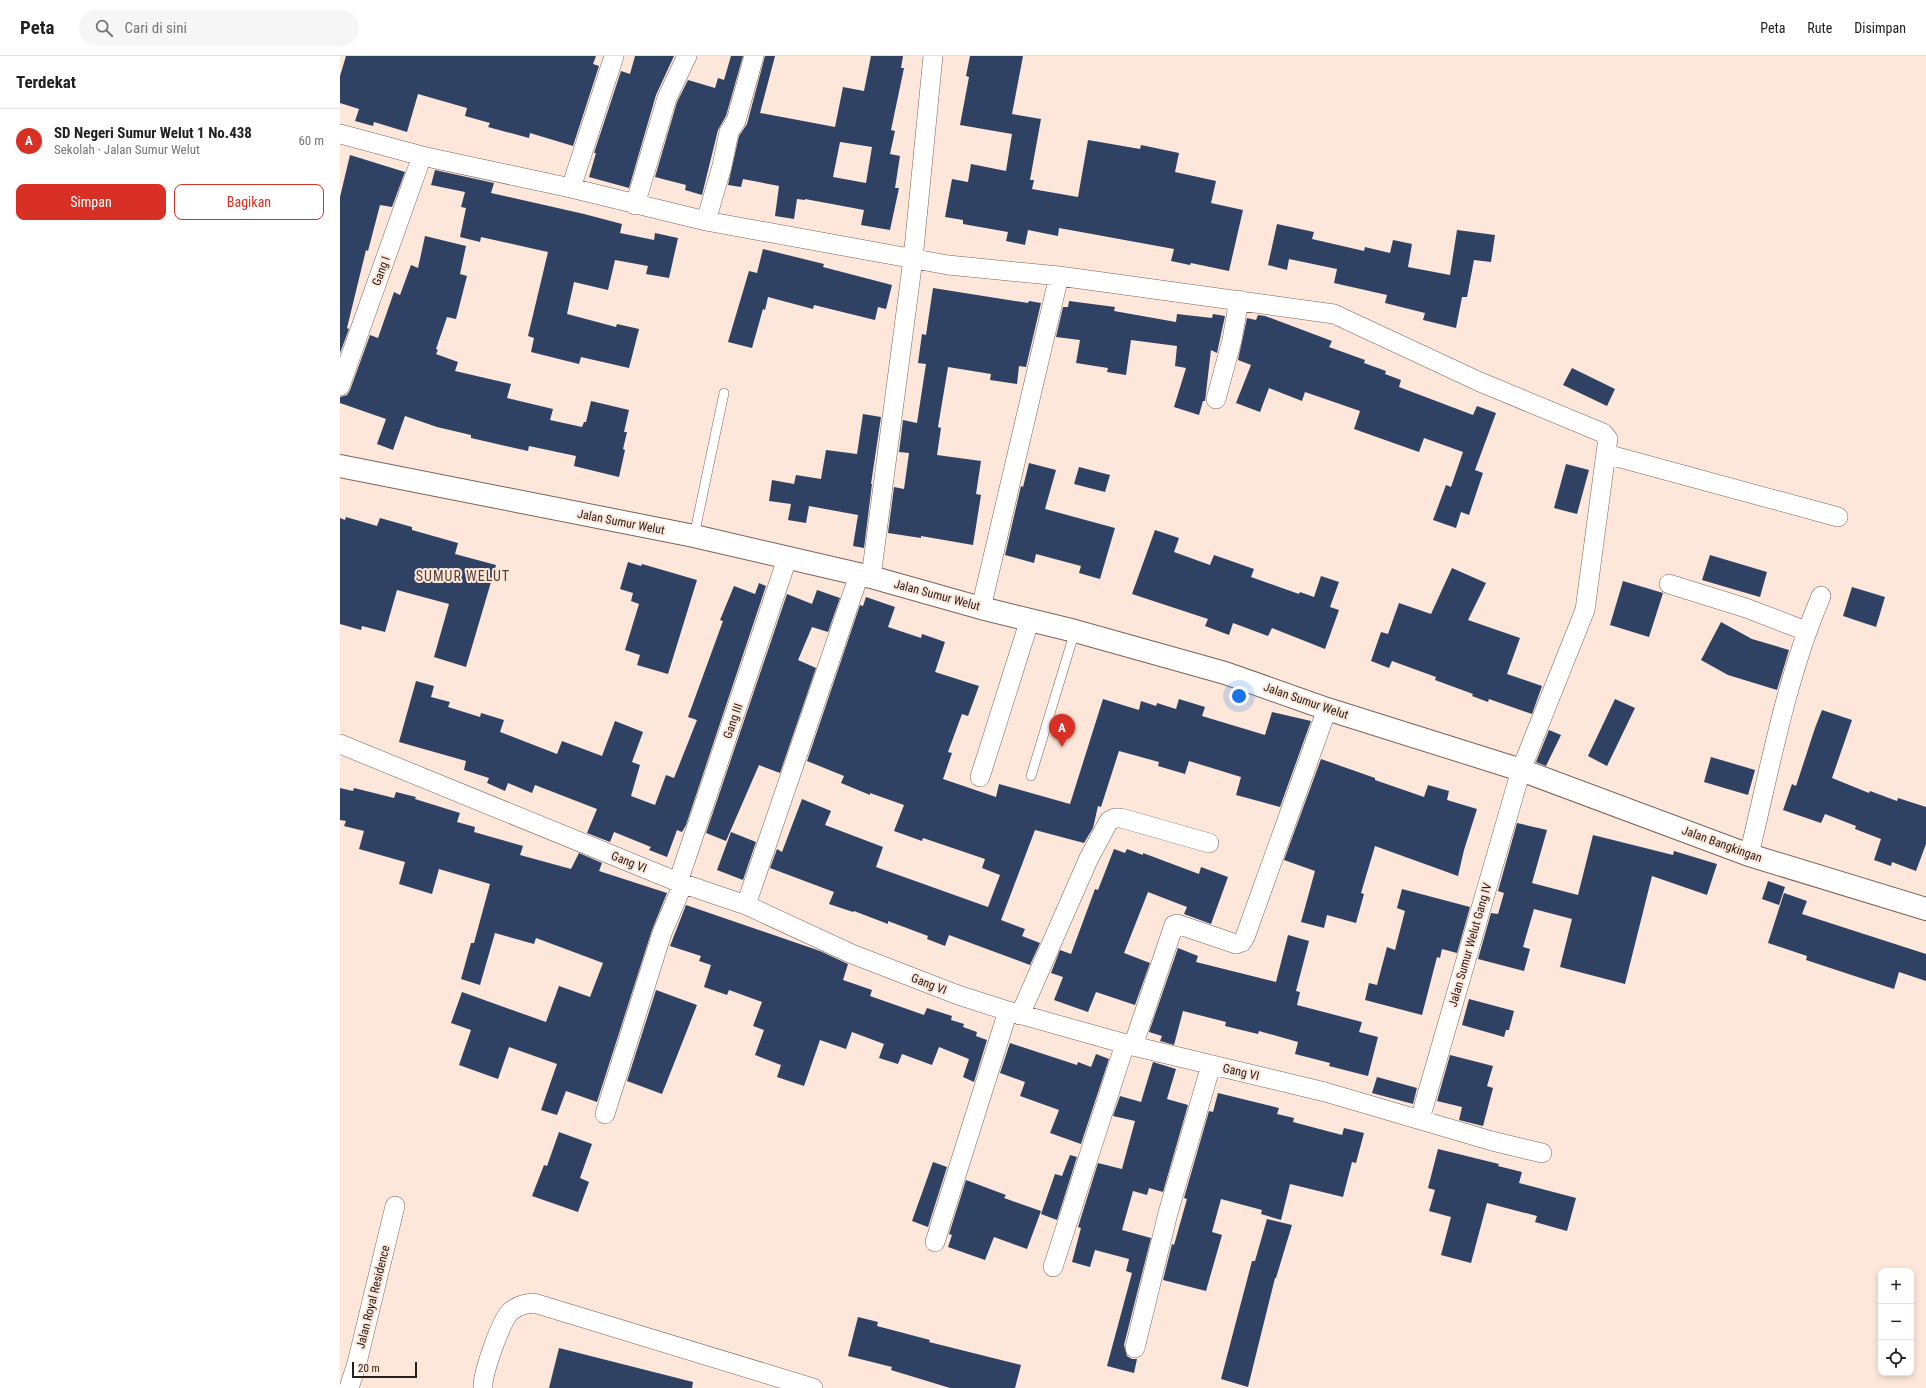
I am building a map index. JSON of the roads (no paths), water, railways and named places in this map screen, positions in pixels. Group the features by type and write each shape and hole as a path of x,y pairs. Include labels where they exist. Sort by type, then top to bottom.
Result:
{"street":[{"path":"571,188 614,56"},
{"path":"635,205 667,98 687,56"},
{"path":"706,221 722,166 728,132 736,121 754,56"},
{"path":"746,905 865,576 913,259 933,56"},
{"name":"Jalan Sumur Welut Gang IV","path":"340,134 422,156 571,188 635,205 706,221 913,259 948,265 1059,276 1334,314 1480,382 1603,433 1608,439 1585,610 1521,770 1420,1119"},
{"name":"Gang I","path":"340,386 422,156"},
{"path":"981,608 1059,276"},
{"path":"1216,400 1230,347 1239,300"},
{"path":"1606,454 1838,517"},
{"name":"Jalan Sumur Welut","path":"340,466 694,536 787,559 865,576 981,608 1075,631 1225,673 1327,709 1521,770"},
{"name":"Gang III","path":"605,1114 662,933 680,883 787,559"},
{"path":"1669,584 1746,608 1806,631"},
{"path":"1749,854 1793,673 1806,631 1821,596"},
{"path":"980,777 1030,620"},
{"path":"1053,1267 1129,1045 1174,925 1177,924 1236,944 1242,942 1327,709"},
{"name":"Gang VI","path":"340,744 680,883 746,905 852,954 958,995 1014,1013 1129,1045 1325,1092 1492,1141 1542,1154"},
{"name":"Jalan Bangkingan","path":"1521,770 1749,854 1926,909"},
{"path":"935,1242 1014,1013 1088,858 1109,821 1115,818 1121,818 1209,843"},
{"path":"1135,1348 1168,1213 1211,1065"},
{"name":"Jalan Royal Residence","path":"349,1388 357,1363 395,1206"},
{"path":"482,1388 499,1329 510,1312 521,1305 534,1303 813,1388"}],"lane":[{"path":"694,536 724,393"},
{"path":"1031,776 1075,631"}],"place":[{"name":"SD Negeri Sumur Welut 1 No.438","path":"1062,747"}],"district":[{"name":"SUMUR WELUT","path":"463,576"}]}
